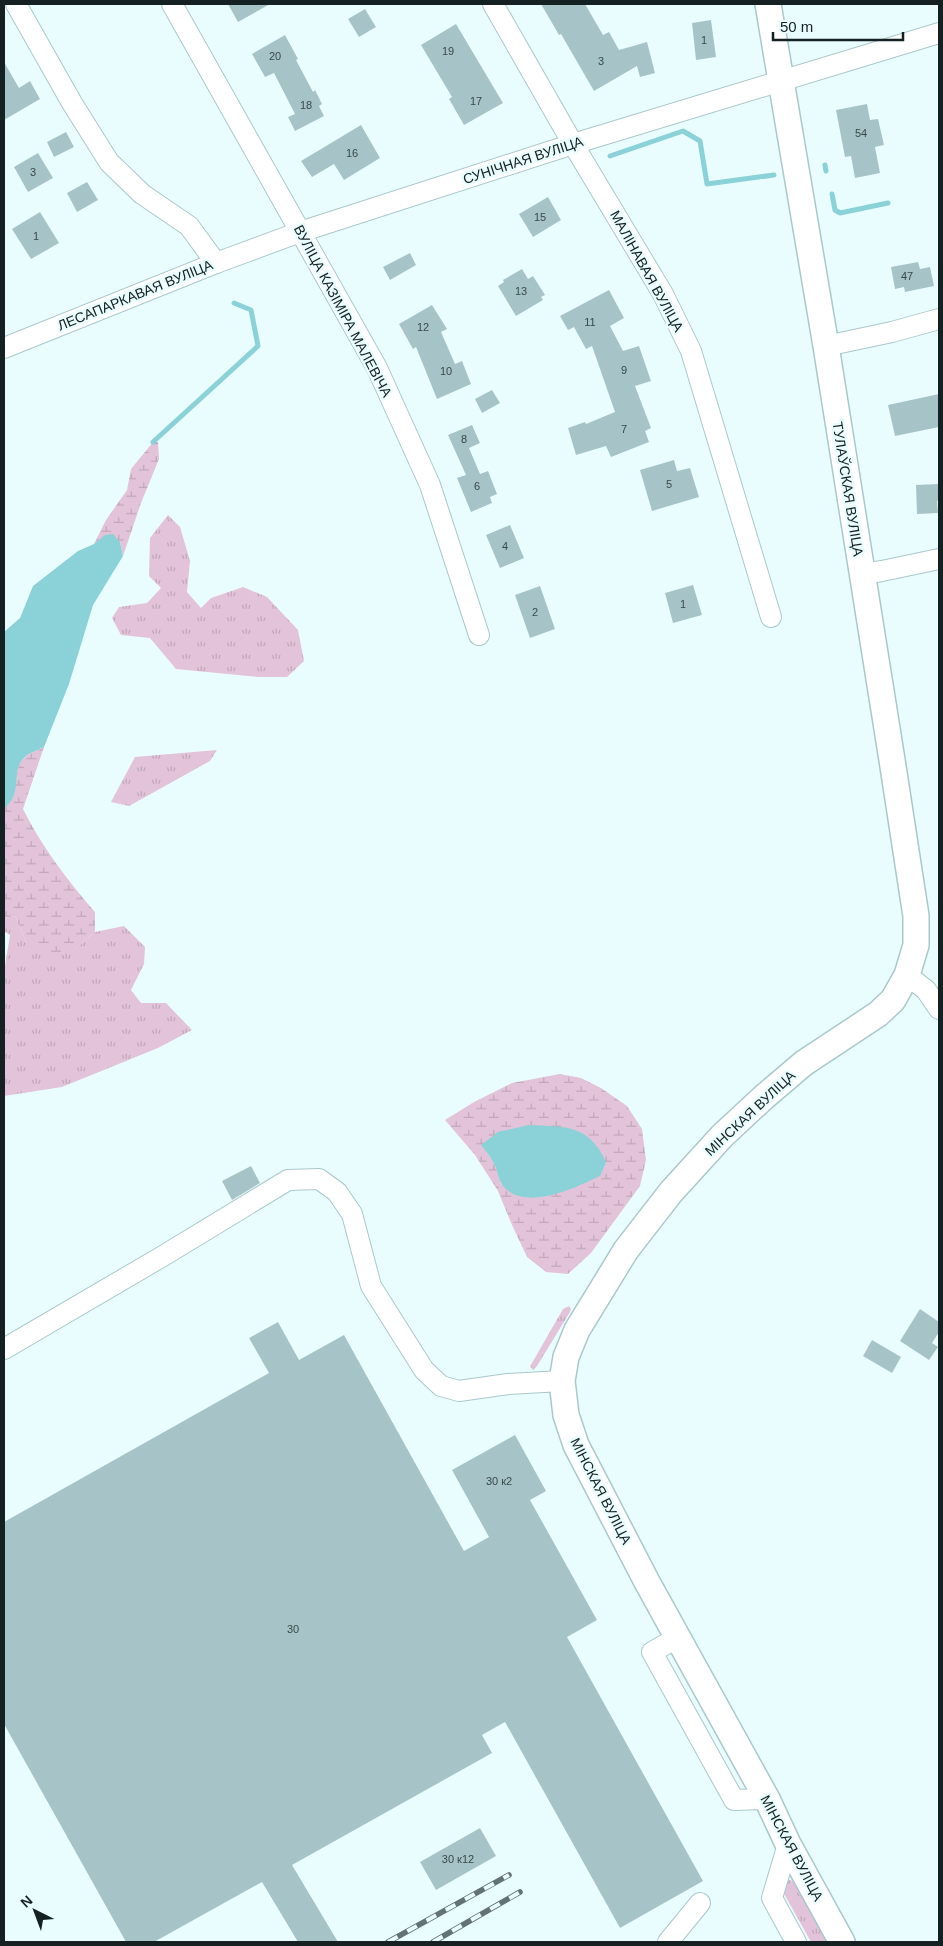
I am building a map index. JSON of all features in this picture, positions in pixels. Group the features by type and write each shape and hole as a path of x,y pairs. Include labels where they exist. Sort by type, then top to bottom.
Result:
{"main road":[{"name":"ТУЛАЎСКАЯ ВУЛІЦА","path":"768,4 826,346 916,916 916,945 907,974"},
{"name":"МІНСКАЯ ВУЛІЦА","path":"842,1942 788,1844 767,1800 677,1638 576,1445 566,1415 562,1381 566,1357 577,1330 626,1250 671,1192 722,1136 764,1097 804,1063 878,1014 893,1000 907,974"}],"street":[{"path":"16,4 72,103 109,162 142,194 189,226 216,263"},
{"name":"ВУЛІЦА КАЗІМІРА МАЛЕВІЧА","path":"172,4 377,368 430,485 480,635"},
{"name":"МАЛІНАВАЯ ВУЛІЦА","path":"493,4 573,144 663,294 691,351 771,616"},
{"name":"СУНІЧНАЯ ВУЛІЦА","path":"267,244 573,144 939,33"},
{"name":"ЛЕСАПАРКАВАЯ ВУЛІЦА","path":"4,348 267,244"},
{"path":"826,346 892,332 939,319"},
{"path":"862,574 939,558"},
{"path":"907,974 926,990 939,1009"},
{"path":"4,1349 288,1180 319,1179 337,1192 352,1214 371,1286 424,1370 441,1386 459,1391 508,1384 562,1381"},
{"path":"788,1844 772,1898 796,1942"},
{"path":"668,1942 700,1903"}],"green space":[{"path":"153,442 158,442 159,459 141,503 123,556 120,542 94,544 106,520 127,490 131,469"},
{"path":"168,515 180,527 190,561 187,592 201,608 211,598 243,587 267,597 298,630 304,661 287,677 258,677 176,669 150,638 121,635 112,618 119,607 147,603 161,588 149,576 150,538"},
{"path":"44,747 23,809 38,837 56,863 95,912 95,932 76,948 51,954 27,944 15,916 4,918 4,809 13,795 18,768 21,762 26,756"},
{"path":"217,750 210,761 129,806 111,802 135,757"},
{"path":"15,916 27,944 76,948 95,932 124,926 145,947 144,964 131,990 141,1003 166,1003 192,1030 158,1048 62,1087 4,1096 4,972 10,935 4,931 4,918"},
{"path":"560,1074 581,1078 601,1088 627,1106 642,1129 646,1160 640,1186 591,1253 568,1274 546,1272 527,1257 498,1191 475,1155 445,1120 474,1102 512,1083","holes":["482,1145 529,1198 501,1184 495,1165"]},
{"path":"569,1306 570,1312 533,1370 530,1366 563,1309"},
{"path":"785,1881 795,1882 828,1942 811,1942 782,1890"}],"water":[{"path":"113,534 120,542 123,556 93,605 69,684 44,747 26,756 21,762 18,768 14,795 4,809 4,632 20,618 33,586 78,551 94,544 105,535"},
{"path":"529,1125 554,1126 575,1130 584,1134 592,1140 606,1162 600,1176 550,1195 524,1197 512,1194 501,1184 494,1164 481,1145 498,1132"}],"building":[{"path":"228,4 270,4 238,22"},
{"path":"541,4 585,4 603,35 609,32 619,50 647,42 655,73 640,77 637,66 594,91"},
{"path":"365,9 376,27 359,37 348,19"},
{"path":"711,20 716,57 696,60 692,23"},
{"path":"456,24 503,103 464,125 449,99 452,97 421,45"},
{"path":"285,35 313,92 315,90 322,104 319,106 324,116 295,131 288,117 295,114 274,73 265,77 252,54"},
{"path":"4,62 19,88 30,81 40,99 4,120"},
{"path":"867,104 870,120 878,119 884,145 875,147 880,173 855,178 851,156 845,157 836,110"},
{"path":"361,125 380,158 344,180 334,164 312,177 301,161"},
{"path":"66,132 74,147 54,157 47,142"},
{"path":"38,153 53,178 28,192 14,167"},
{"path":"87,182 98,200 77,212 67,193"},
{"path":"548,197 561,220 533,237 519,214"},
{"path":"40,212 59,243 31,259 12,229"},
{"path":"410,253 416,265 390,280 383,267"},
{"path":"918,262 920,269 930,267 934,286 905,292 904,287 895,289 891,267"},
{"path":"522,269 528,279 533,276 545,295 541,297 543,300 516,316 498,286 504,282 503,280"},
{"path":"609,290 624,318 610,326 623,351 639,346 651,381 635,386 651,428 645,431 649,442 611,457 606,446 576,455 568,428 585,422 586,424 615,412 592,346 586,349 574,327 568,330 560,316"},
{"path":"432,305 447,329 441,332 455,364 462,361 471,384 437,399 416,347 413,349 399,324"},
{"path":"492,390 500,403 482,413 475,399"},
{"path":"939,394 939,427 895,436 888,405"},
{"path":"472,425 480,443 469,448 480,474 488,471 497,494 490,497 492,503 471,512 457,478 466,475 448,435"},
{"path":"674,460 677,471 690,468 699,497 652,511 640,470"},
{"path":"939,484 938,513 917,514 916,485"},
{"path":"510,525 524,558 500,568 486,535"},
{"path":"693,585 702,615 673,623 665,593"},
{"path":"540,586 555,629 530,638 515,595"},
{"path":"251,1166 260,1183 232,1200 222,1181"},
{"path":"920,1309 939,1322 939,1332 932,1343 938,1347 929,1360 900,1341"},
{"path":"278,1322 299,1360 344,1335 464,1551 489,1537 452,1470 515,1435 546,1491 530,1500 597,1620 567,1637 703,1881 620,1928 505,1722 482,1735 492,1753 292,1865 338,1942 298,1942 262,1882 154,1942 126,1942 4,1724 4,1522 269,1373 249,1338"},
{"path":"872,1340 901,1357 892,1373 863,1356"},
{"path":"480,1828 496,1856 436,1890 420,1862"}],"waterway":[{"path":"610,156 683,131 700,141 707,184 774,175"},
{"path":"825,165 826,171"},
{"path":"832,194 835,210 840,213 888,203"},
{"path":"153,442 258,346 251,310 234,303"}],"railway":[{"path":"388,1942 509,1875"},
{"path":"433,1942 520,1892"}]}
